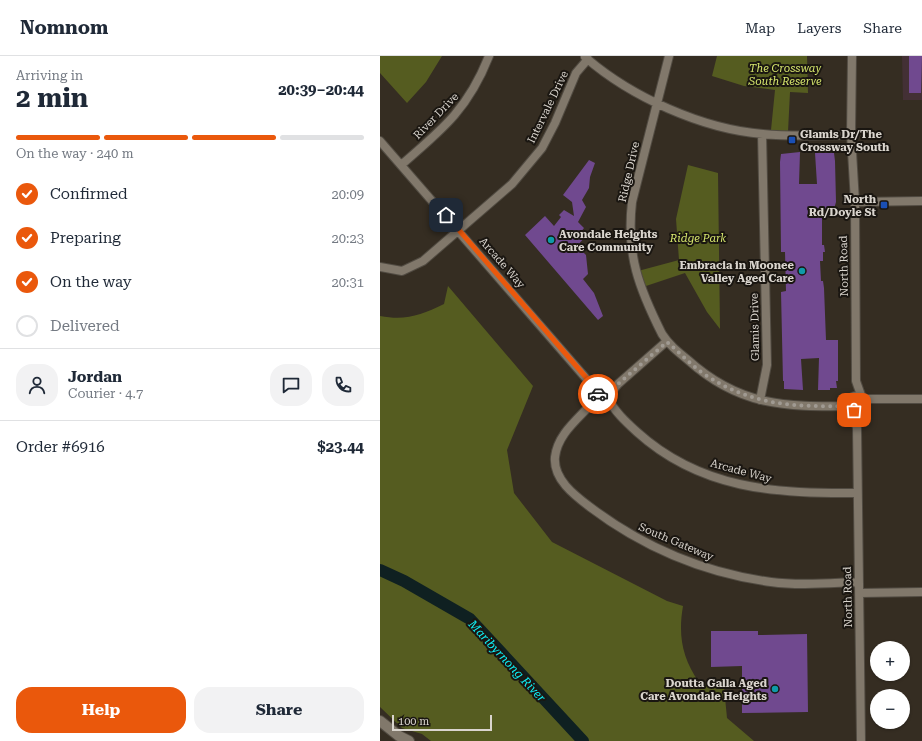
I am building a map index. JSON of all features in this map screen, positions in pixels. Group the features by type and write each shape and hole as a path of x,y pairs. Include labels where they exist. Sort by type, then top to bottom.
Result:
{"street":[{"name":"River Drive","path":"401,165 441,130 462,108 481,75 489,56"},
{"name":"Ridge Drive","path":"669,56 632,202 631,235 633,258 644,298 667,342 702,373 740,394 760,400 788,406 834,406 879,400 922,399"},
{"name":"North Road","path":"852,56 851,135 855,202 857,428 856,494 860,594 861,741"},
{"path":"586,58 657,103 704,121 762,134 812,136 851,135"},
{"name":"Intervale Drive","path":"380,267 402,271 424,262 512,184 542,148 555,123 576,73 586,58"},
{"name":"Glamis Drive","path":"760,400 767,365 762,134"},
{"name":"Arcade Way","path":"380,141 616,411 659,450 693,469 754,488 776,492 856,494"},
{"path":"855,202 922,201"},
{"name":"South Gateway","path":"667,342 603,396 568,429 559,442 555,459 556,468 560,478 566,486 586,505 620,529 640,540 688,561 737,576 772,582 804,584 859,582"},
{"path":"860,594 922,592"},
{"path":"383,724 396,741"},
{"path":"383,724 409,741"}],"shaded area":[{"path":"902,56 922,56 922,100 903,100"}],"green space":[{"path":"380,56 442,56 426,82 407,103 380,73"},
{"name":"The Crossway South Reserve","path":"717,56 807,56 808,93 790,92 788,132 771,130 775,90 744,86 712,76"},
{"name":"Ridge Park","path":"688,165 718,173 720,329 707,312 685,273 643,287 638,271 679,260 676,219"},
{"path":"448,286 533,386 507,450 514,493 552,542 667,601 683,606 681,636 685,655 693,673 699,682 724,687 727,718 754,741 431,741 422,734 402,728 380,707 380,316 398,318 413,316 436,308 444,304"}],"building":[{"path":"909,56 922,56 921,93 909,93"},
{"name":"Embracia in Moonee Valley Aged Care","path":"800,152 799,184 817,184 815,153 834,153 836,202 834,209 824,210 824,218 822,218 822,245 824,245 825,252 823,252 823,261 820,261 821,281 823,281 824,288 826,340 838,340 837,388 830,388 830,390 818,390 819,358 801,359 803,390 784,389 781,292 786,291 785,252 781,252 780,162 781,154"},
{"name":"Avondale Heights Care Community","path":"589,160 595,163 590,177 589,188 582,200 586,207 578,222 584,228 581,232 585,237 577,246 586,255 588,274 583,279 594,293 603,316 598,320 525,235 545,216 554,226 561,217 559,215 564,210 574,216 572,202 563,195"},
{"name":"Doutta Galla Aged Care Avondale Heights","path":"711,631 758,631 758,635 807,634 808,712 742,713 742,666 711,667"}],"waterway":[{"name":"Maribyrnong River","path":"380,570 404,581 470,619 583,741"}],"way so far":[{"path":"598,394 604,392 607,393 608,396 618,384 667,342 702,373 740,394 788,406 850,406 854,410"}],"place":[{"name":"Glamis Dr/The Crossway South","path":"792,140"},
{"name":"North Rd/Doyle St","path":"884,205"},
{"name":"Avondale Heights Care Community","path":"551,240"},
{"name":"Embracia in Moonee Valley Aged Care","path":"802,271"},
{"name":"Doutta Galla Aged Care Avondale Heights","path":"775,689"}],"route":[{"path":"446,215 590,382 598,394"}]}
